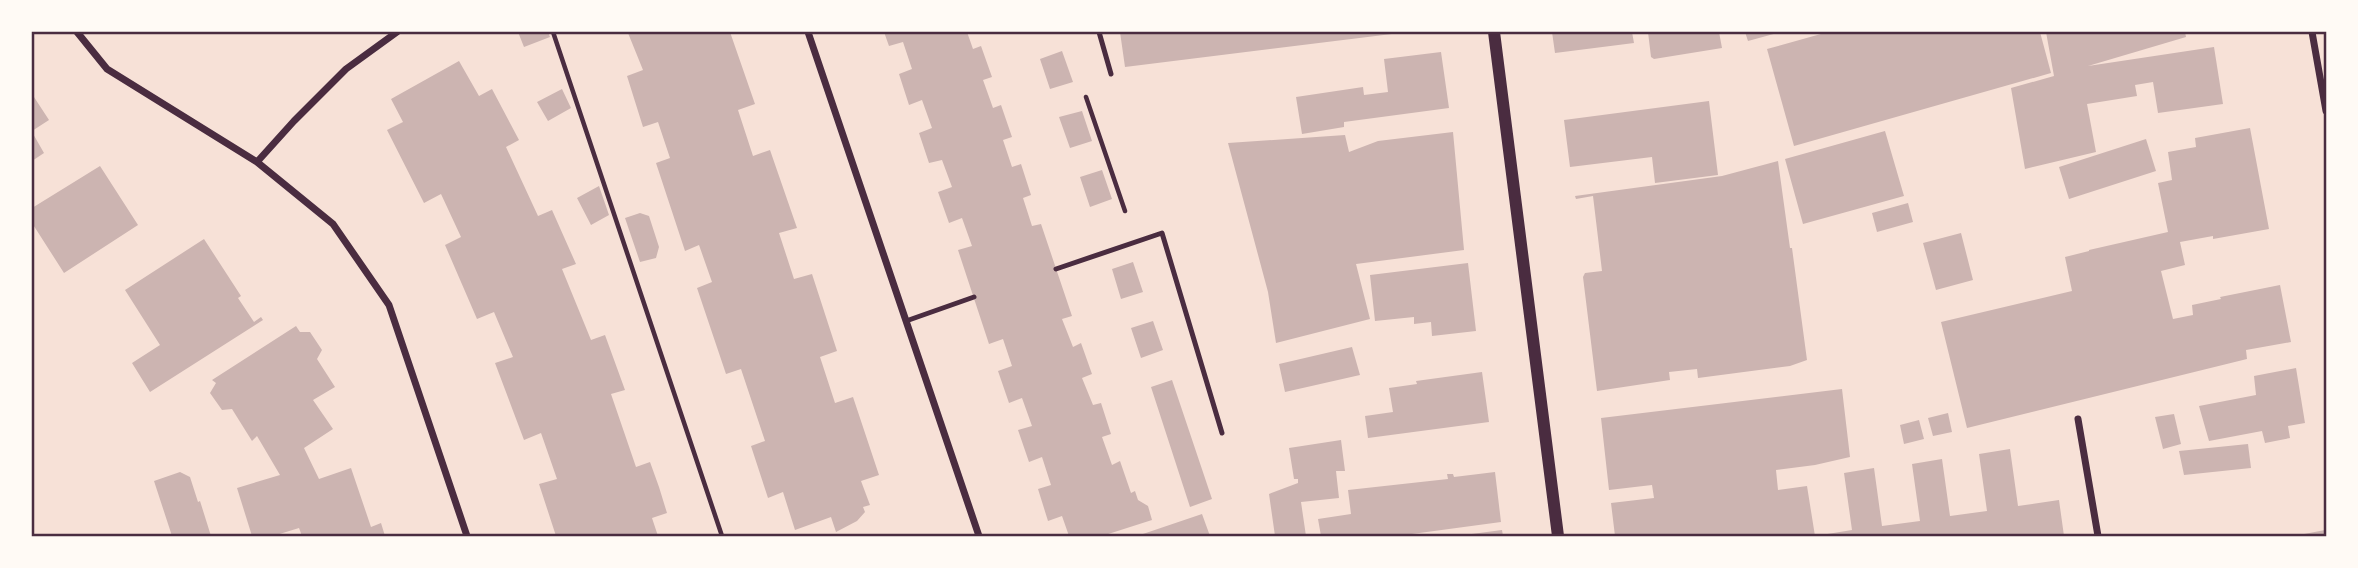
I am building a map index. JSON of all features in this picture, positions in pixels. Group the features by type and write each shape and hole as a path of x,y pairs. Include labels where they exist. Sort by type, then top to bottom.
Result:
{"street":[{"path":"77,32 107,69 257,162 333,224 389,305 467,537"},
{"path":"257,162 346,69 397,32"},
{"path":"808,32 979,537"},
{"path":"1494,32 1558,537"},
{"path":"2312,32 2326,111"},
{"path":"2078,419 2098,537"}],"lane":[{"path":"1099,32 1111,74"},
{"path":"1056,269 1163,233 1222,433"},
{"path":"906,321 974,297"}],"path":[{"path":"553,32 722,537"},
{"path":"1082,84 1135,242"}],"building":[{"path":"518,32 548,32 550,37 524,47"},
{"path":"730,32 755,104 738,110 753,156 770,150 797,228 779,233 794,279 812,274 837,351 820,357 835,403 853,397 879,475 861,481 870,505 863,507 865,512 857,521 836,532 831,517 795,530 783,492 768,498 751,446 765,441 741,369 726,374 697,288 712,282 699,245 685,251 656,163 670,158 658,122 643,127 627,76 643,70 628,33"},
{"path":"884,32 967,32 973,49 981,46 992,77 983,80 993,108 1001,105 1012,137 1003,140 1012,167 1021,164 1031,195 1023,198 1032,226 1041,224 1072,316 1062,319 1073,347 1081,343 1092,374 1082,378 1093,405 1101,403 1111,434 1102,437 1112,465 1120,461 1131,493 1135,491 1138,500 1148,506 1152,520 1102,536 1069,536 1062,516 1048,521 1038,489 1051,485 1042,457 1029,462 1018,430 1032,426 1022,398 1009,403 998,371 1012,366 1003,339 989,344 958,250 972,246 962,218 949,223 938,192 952,187 942,160 929,163 919,133 932,128 922,100 909,105 899,74 912,69 903,42 889,46"},
{"path":"1120,32 1400,32 1400,33 1125,67"},
{"path":"1552,32 1632,32 1634,43 1555,53"},
{"path":"1648,32 1719,32 1722,48 1654,59 1651,57"},
{"path":"1745,32 1781,32 1748,41"},
{"path":"1828,32 2040,32 2051,73 1794,146 1767,49"},
{"path":"2046,32 2185,32 2186,37 2088,66 2214,47 2223,104 2158,113 2153,82 2135,85 2137,96 2087,104 2096,152 2025,169 2011,88 2054,76"},
{"path":"1062,51 1073,82 1050,89 1040,59"},
{"path":"1441,52 1449,108 1344,122 1344,127 1302,134 1296,97 1363,87 1364,95 1388,92 1384,59"},
{"path":"459,61 479,96 492,89 519,140 506,147 538,216 552,210 576,264 562,269 591,340 605,335 625,390 611,394 636,467 650,462 667,513 652,518 658,536 556,536 539,484 557,479 541,433 524,440 495,363 513,357 494,312 477,319 445,245 461,237 441,194 424,203 387,130 403,122 391,99"},
{"path":"562,89 571,108 548,121 537,102"},
{"path":"34,97 49,120 32,131 32,98"},
{"path":"1709,101 1718,175 1655,183 1652,157 1570,167 1564,120"},
{"path":"1082,111 1092,141 1070,148 1059,117"},
{"path":"2250,128 2269,229 2180,242 2185,265 2161,271 2173,319 2193,315 2192,305 2280,285 2291,342 2246,350 2247,359 1967,428 1941,322 2072,291 2065,257 2168,232 2158,183 2172,180 2168,152 2196,147 2195,138"},
{"path":"1885,131 1904,196 1803,224 1785,159"},
{"path":"32,132 44,153 32,161"},
{"path":"1453,132 1464,250 1356,264 1370,319 1276,343 1268,292 1228,143 1345,135 1349,152 1378,141"},
{"path":"2146,139 2156,171 2069,199 2059,167"},
{"path":"1778,161 1807,360 1790,366 1698,378 1697,369 1669,372 1670,380 1597,391 1583,277 1585,273 1602,271 1593,196 1576,199 1575,196 1722,176"},
{"path":"100,166 138,225 64,273 32,223 32,208"},
{"path":"1102,170 1112,199 1090,207 1080,177"},
{"path":"599,186 609,215 591,225 577,198"},
{"path":"1908,203 1913,222 1877,232 1872,213"},
{"path":"640,213 649,216 659,247 656,258 640,262 625,218"},
{"path":"1961,233 1973,280 1936,290 1923,243"},
{"path":"204,239 241,296 238,298 254,322 261,317 263,320 150,392 132,363 160,345 125,290"},
{"path":"1133,262 1143,292 1121,299 1112,269"},
{"path":"1468,263 1476,331 1432,336 1431,322 1414,324 1414,317 1375,321 1370,275"},
{"path":"1153,321 1163,350 1141,358 1131,328"},
{"path":"296,326 300,332 310,332 322,350 317,359 335,387 313,400 333,429 304,448 319,479 351,468 371,527 381,523 385,536 302,536 299,528 273,536 252,536 237,488 280,475 257,436 252,441 232,409 222,410 210,393 216,383 212,380"},
{"path":"1352,347 1360,375 1285,392 1279,364"},
{"path":"2296,368 2305,423 2288,426 2290,438 2265,443 2262,431 2209,441 2199,406 2256,395 2254,376"},
{"path":"1482,372 1489,422 1368,438 1365,416 1393,412 1389,388 1417,384 1416,381"},
{"path":"1172,380 1212,499 1190,507 1151,387"},
{"path":"1842,389 1850,457 1776,470 1778,490 1807,486 1815,536 1615,536 1611,503 1654,498 1652,485 1609,490 1601,418"},
{"path":"1948,413 1952,432 1933,436 1928,418"},
{"path":"2174,414 2181,444 2163,449 2155,417"},
{"path":"1919,420 1924,439 1904,444 1900,425"},
{"path":"1341,440 1345,471 1336,471 1339,498 1301,502 1306,536 1275,536 1269,494 1298,483 1298,479 1294,479 1289,448"},
{"path":"2248,444 2251,468 2184,475 2179,451"},
{"path":"2010,449 2018,506 2059,500 2064,536 1815,536 1852,530 1844,473 1874,468 1882,526 1920,521 1912,464 1942,459 1950,516 1987,511 1979,454"},
{"path":"180,472 190,477 211,536 172,536 154,481"},
{"path":"1495,472 1501,522 1397,536 1321,536 1318,519 1351,514 1348,490 1448,479 1447,474 1453,474 1454,477"},
{"path":"1202,514 1210,536 1137,536"},
{"path":"1502,530 1503,536 1464,536 1464,535"},
{"path":"2325,530 2326,536 2299,536 2299,535"}]}
